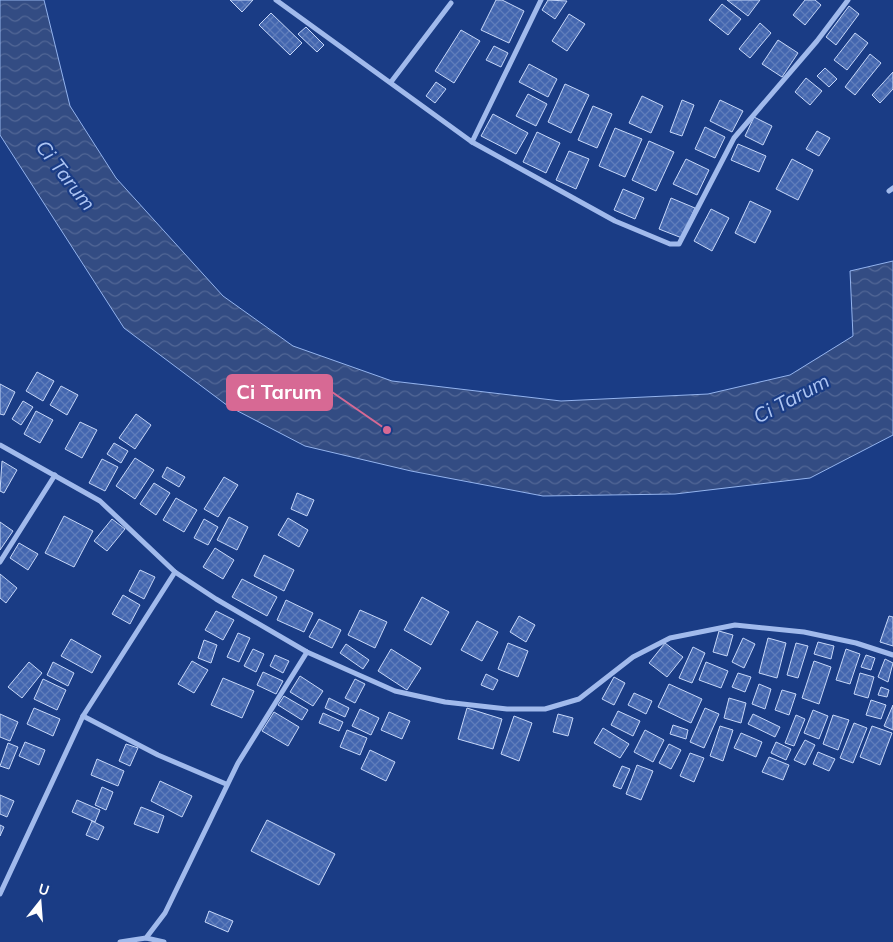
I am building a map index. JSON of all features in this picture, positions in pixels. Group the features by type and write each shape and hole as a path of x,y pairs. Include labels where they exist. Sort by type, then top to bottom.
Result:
{"street":[{"path":"276,0 472,142 615,221 670,244 679,244 734,138 817,40 843,1"},
{"path":"472,142 541,0"},
{"path":"391,82 451,3"},
{"path":"0,445 100,501 175,572 216,599 307,652 395,692 445,702 507,709 545,709 579,699 634,656 670,638 735,625 804,632 856,642 893,655"},
{"path":"0,562 55,475"},
{"path":"0,894 83,716 175,572"},
{"path":"146,938 165,913 226,784 307,652"},
{"path":"83,716 158,755 226,784"},
{"path":"120,942 146,938 164,942"}],"water":[{"path":"0,0 44,0 70,106 116,178 223,296 293,346 392,381 561,401 708,394 790,375 853,336 850,271 893,261 893,435 810,478 675,494 543,496 411,471 305,446 228,406 124,328 0,135"}],"building":[{"path":"230,0 253,0 242,12"},
{"path":"496,0 502,0 524,11 509,43 481,30"},
{"path":"548,0 567,1 555,19 542,10"},
{"path":"727,0 760,0 748,16"},
{"path":"805,0 815,0 821,5 805,25 793,15"},
{"path":"722,4 741,19 728,35 709,20"},
{"path":"849,6 859,14 836,45 826,37"},
{"path":"271,13 302,43 290,55 259,25"},
{"path":"569,14 585,24 567,51 552,41"},
{"path":"760,23 771,33 750,58 739,49"},
{"path":"306,27 324,45 317,52 298,34"},
{"path":"461,30 480,41 454,83 435,71"},
{"path":"855,33 868,43 847,70 834,60"},
{"path":"778,40 798,53 782,77 762,64"},
{"path":"494,46 508,53 501,67 486,60"},
{"path":"870,54 881,63 855,95 845,87"},
{"path":"529,64 557,79 548,97 519,82"},
{"path":"825,68 837,79 829,87 817,76"},
{"path":"893,72 893,89 880,103 872,95"},
{"path":"806,78 822,91 810,105 795,92"},
{"path":"436,82 446,89 435,103 426,96"},
{"path":"565,84 589,95 571,133 548,122"},
{"path":"528,94 547,104 536,126 516,116"},
{"path":"642,96 663,106 651,133 629,123"},
{"path":"682,100 694,105 682,136 670,132"},
{"path":"720,100 743,111 732,132 710,121"},
{"path":"593,106 612,114 597,148 578,140"},
{"path":"493,114 528,133 516,154 481,136"},
{"path":"754,117 772,126 763,145 745,136"},
{"path":"705,127 725,137 715,158 695,149"},
{"path":"615,128 642,139 625,177 599,166"},
{"path":"817,131 830,138 819,156 806,149"},
{"path":"537,132 560,143 546,173 523,162"},
{"path":"649,141 674,152 656,191 632,180"},
{"path":"738,144 766,156 759,172 731,160"},
{"path":"569,151 589,159 576,189 556,180"},
{"path":"686,159 709,170 697,195 673,184"},
{"path":"792,159 813,170 798,200 776,189"},
{"path":"623,189 644,198 635,219 614,210"},
{"path":"671,198 695,208 682,238 659,229"},
{"path":"750,201 771,211 755,243 735,233"},
{"path":"711,209 729,218 712,251 694,241"},
{"path":"37,372 54,381 43,401 26,391"},
{"path":"0,384 15,392 4,415 0,414"},
{"path":"61,386 78,395 67,415 50,405"},
{"path":"23,401 33,407 21,425 12,419"},
{"path":"36,411 53,420 40,443 24,434"},
{"path":"136,414 151,425 135,449 119,438"},
{"path":"80,422 97,430 82,458 65,449"},
{"path":"114,443 128,451 121,463 107,454"},
{"path":"135,458 154,470 135,499 116,486"},
{"path":"102,459 118,467 105,491 89,483"},
{"path":"2,461 17,470 4,493 0,491"},
{"path":"167,467 185,477 179,487 162,477"},
{"path":"224,477 238,485 218,517 204,509"},
{"path":"154,483 170,493 156,515 140,504"},
{"path":"297,493 314,500 307,516 291,509"},
{"path":"176,498 197,510 184,532 163,520"},
{"path":"64,516 93,531 74,567 45,553"},
{"path":"229,517 248,527 237,550 217,540"},
{"path":"288,518 308,530 299,547 278,535"},
{"path":"112,519 125,529 107,551 94,541"},
{"path":"204,519 218,527 208,545 194,538"},
{"path":"0,522 13,531 0,550"},
{"path":"19,543 38,554 28,570 10,558"},
{"path":"215,548 234,560 223,579 203,567"},
{"path":"264,555 294,570 284,591 254,576"},
{"path":"140,570 155,577 144,599 129,591"},
{"path":"0,574 17,588 6,603 0,598"},
{"path":"242,579 277,597 267,616 232,597"},
{"path":"123,595 140,605 130,624 112,614"},
{"path":"422,597 449,612 431,645 404,630"},
{"path":"286,600 313,613 304,632 277,620"},
{"path":"360,610 387,622 375,648 348,635"},
{"path":"216,611 234,620 223,640 205,630"},
{"path":"519,616 535,625 526,642 510,632"},
{"path":"889,616 893,617 893,646 880,642"},
{"path":"319,619 341,630 332,648 309,637"},
{"path":"477,621 498,632 482,661 461,650"},
{"path":"719,631 733,635 727,656 713,652"},
{"path":"238,633 250,638 239,662 227,657"},
{"path":"743,638 755,644 744,668 732,662"},
{"path":"768,638 786,643 777,678 759,673"},
{"path":"71,639 101,656 92,673 61,656"},
{"path":"204,640 217,645 211,663 198,658"},
{"path":"818,642 834,646 831,659 814,654"},
{"path":"508,643 528,651 518,677 498,669"},
{"path":"665,643 683,657 667,677 649,663"},
{"path":"796,643 808,646 798,678 787,675"},
{"path":"346,644 369,660 363,669 340,653"},
{"path":"693,647 705,653 692,683 679,678"},
{"path":"253,649 264,654 256,672 244,666"},
{"path":"391,649 421,668 407,690 378,671"},
{"path":"846,649 860,654 850,684 836,680"},
{"path":"275,655 289,661 283,673 270,666"},
{"path":"866,655 875,658 871,670 861,667"},
{"path":"885,659 893,663 888,682 878,677"},
{"path":"192,661 208,670 194,693 178,684"},
{"path":"814,661 831,667 819,704 802,698"},
{"path":"29,662 42,673 22,698 8,687"},
{"path":"53,662 74,673 68,686 47,675"},
{"path":"706,662 728,671 721,688 699,680"},
{"path":"263,672 283,681 276,694 257,685"},
{"path":"738,673 751,677 745,692 732,687"},
{"path":"860,673 874,677 868,698 854,694"},
{"path":"486,674 498,680 493,690 481,685"},
{"path":"300,676 323,691 313,706 290,692"},
{"path":"614,677 625,683 614,705 602,699"},
{"path":"223,678 254,691 242,718 211,705"},
{"path":"43,679 66,690 57,710 34,699"},
{"path":"355,679 365,684 355,703 345,698"},
{"path":"669,684 702,699 691,723 658,707"},
{"path":"759,684 771,689 765,709 752,704"},
{"path":"881,687 889,690 887,697 878,695"},
{"path":"782,690 796,694 789,715 775,710"},
{"path":"634,693 652,701 646,714 628,705"},
{"path":"284,696 308,710 302,720 278,705"},
{"path":"329,698 349,708 345,717 325,708"},
{"path":"729,698 746,703 741,723 724,718"},
{"path":"871,700 886,705 881,719 866,715"},
{"path":"893,705 893,730 884,726"},
{"path":"34,708 60,719 53,736 27,724"},
{"path":"467,708 502,719 493,749 458,739"},
{"path":"705,708 719,714 704,748 690,742"},
{"path":"360,709 379,718 371,735 352,726"},
{"path":"813,710 828,716 819,739 804,733"},
{"path":"618,711 640,721 633,736 611,725"},
{"path":"274,712 299,727 288,746 262,731"},
{"path":"389,712 410,721 402,739 381,730"},
{"path":"323,713 343,722 339,731 319,723"},
{"path":"0,714 18,722 10,741 0,737"},
{"path":"558,714 573,718 568,736 553,732"},
{"path":"753,714 780,727 775,737 748,724"},
{"path":"796,715 805,719 794,746 785,743"},
{"path":"833,715 849,720 838,750 823,744"},
{"path":"514,716 532,723 519,761 501,754"},
{"path":"854,723 867,728 853,763 840,758"},
{"path":"673,725 688,730 686,739 670,734"},
{"path":"720,726 733,730 723,761 710,756"},
{"path":"872,726 892,733 880,765 860,757"},
{"path":"603,728 629,744 620,758 594,743"},
{"path":"347,730 367,738 360,755 340,747"},
{"path":"645,730 664,740 653,762 634,752"},
{"path":"741,733 762,742 756,757 734,748"},
{"path":"805,740 815,745 805,765 794,760"},
{"path":"25,742 45,750 39,765 19,756"},
{"path":"776,742 791,749 786,760 771,753"},
{"path":"8,743 18,747 9,769 0,766"},
{"path":"126,744 138,748 130,766 119,761"},
{"path":"669,744 681,750 671,769 659,763"},
{"path":"370,750 395,762 386,781 361,769"},
{"path":"818,752 835,759 829,771 813,764"},
{"path":"690,753 704,758 694,782 680,776"},
{"path":"769,757 789,765 783,780 762,772"},
{"path":"97,759 124,771 118,786 91,775"},
{"path":"637,765 653,771 641,800 626,794"},
{"path":"622,766 630,769 621,789 613,786"},
{"path":"160,781 192,796 182,817 151,801"},
{"path":"102,787 113,792 106,810 95,805"},
{"path":"0,795 14,801 7,817 0,814"},
{"path":"77,800 100,810 95,822 72,812"},
{"path":"141,807 164,816 158,833 134,824"},
{"path":"267,820 335,854 319,885 251,851"},
{"path":"92,821 104,827 98,840 86,835"},
{"path":"0,825 4,827 0,836"},
{"path":"209,911 233,921 228,932 205,922"}],"place":[{"name":"Ci Tarum","path":"387,430"}]}
